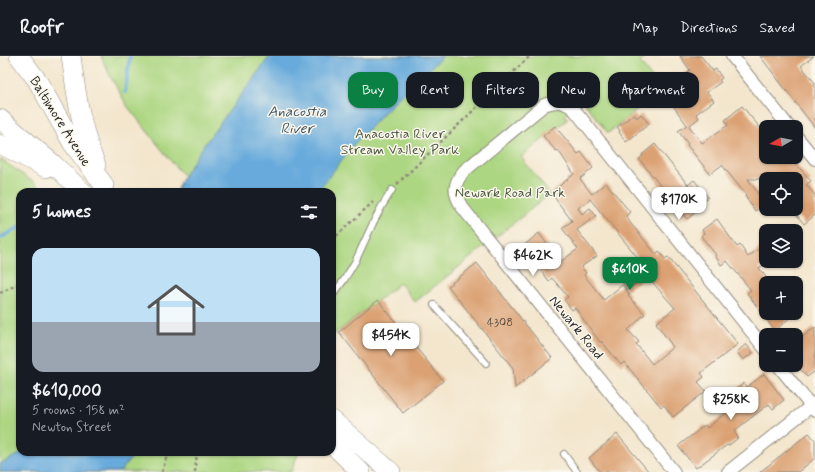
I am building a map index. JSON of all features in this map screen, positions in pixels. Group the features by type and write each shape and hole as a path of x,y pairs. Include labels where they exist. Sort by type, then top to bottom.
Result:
{"main road":[{"name":"Baltimore Avenue","path":"19,56 37,80 73,144 107,188"},
{"path":"71,56 83,128 92,156 107,188"},
{"path":"0,119 77,186"},
{"name":"Baltimore Avenue","path":"0,144 77,186"},
{"path":"336,424 391,472"},
{"path":"336,448 361,472"}],"street":[{"path":"732,56 783,120"},
{"name":"Newark Road","path":"674,472 462,207 456,197 455,187 458,177 464,170 544,105 551,102 567,103 573,108 759,341"},
{"path":"803,144 815,159"},
{"path":"728,472 814,407 784,372"}],"lane":[{"path":"336,291 355,262 374,221 392,190"},
{"path":"434,305 486,363"},
{"path":"564,454 576,472"}],"path":[{"path":"400,179 530,56"},
{"path":"336,236 372,203 392,190"},
{"path":"0,293 16,285"},
{"path":"162,472 167,456"},
{"path":"195,472 197,456"}],"green space":[{"name":"Anacostia River Stream Valley Park","path":"101,56 647,56 640,62 648,72 608,72 608,108 639,108 608,133 588,108 600,108 600,72 547,72 547,108 573,108 565,115 568,119 521,157 550,194 415,302 400,283 336,333 336,188 195,188 175,166 128,107 110,76"},
{"path":"0,159 40,188 16,188 16,456 297,456 291,472 0,472"}],"water":[{"name":"Anacostia River","path":"270,56 443,56 426,72 406,72 406,91 398,98 398,72 348,72 348,108 388,108 354,144 320,188 178,188 181,180 206,142"},
{"path":"16,456 133,456 120,472 0,472 0,464"}],"building":[{"path":"680,56 701,56 713,71 716,69 722,78 719,80 721,82 707,92 714,101 696,114 699,118 689,126 702,143 728,125 725,120 742,106 759,127 759,164 796,164 811,181 806,185 815,195 815,215 804,224 798,216 803,216 803,172 759,172 759,179 748,179 759,195 759,208 755,211 745,196 746,195 722,165 710,174 687,145 688,144 678,131 687,125 675,108 699,108 699,72 687,72 690,70"},
{"path":"760,56 814,56 801,66 815,83 815,128"},
{"path":"634,114 637,118 641,114 649,124 626,142 617,127"},
{"path":"555,126 578,154 581,152 593,168 580,179 592,194 606,183 630,212 626,216 631,224 656,254 659,251 665,259 668,257 738,344 701,373 704,377 698,382 706,391 673,417 664,405 661,407 624,362 621,365 602,342 600,342 575,308 572,310 564,300 568,297 552,278 549,281 522,247 539,233 560,262 578,249 562,228 572,221 551,193 574,174 558,150 556,151 543,136","holes":["590,199 643,264 621,280 627,290 647,276 675,308 656,323 673,347 652,364 636,344 639,342 628,330 645,314 628,296 630,295 622,285 604,300 584,275 586,273 581,267 597,256 577,230 596,216 590,208 582,214 578,208"]},
{"path":"655,144 688,185 694,180 708,197 700,204 702,207 687,219 639,159"},
{"path":"717,219 737,247 740,245 748,257 759,248 759,268 765,276 759,276 759,309 747,293 751,290 727,261 721,265 716,255 701,236 704,233 702,230"},
{"path":"477,263 552,358 515,388 513,368 448,286"},
{"path":"378,300 443,381 403,413 339,332"},
{"path":"767,320 787,320 778,328 773,328"},
{"path":"815,327 815,371 807,377 803,372 803,336"},
{"path":"746,344 753,353 743,360 737,352"},
{"path":"764,374 784,400 773,409 769,404 734,431 738,438 696,468 678,446 705,425 707,428 736,405 728,396 744,383 747,387"},
{"path":"809,433 815,440 815,458 798,472 760,472"},
{"path":"617,434 649,472 600,472 589,458"}],"waterway":[{"path":"125,92 130,56"},
{"path":"0,238 16,229"}],"park label":[{"name":"Newark Road Park","path":"510,192"}]}
